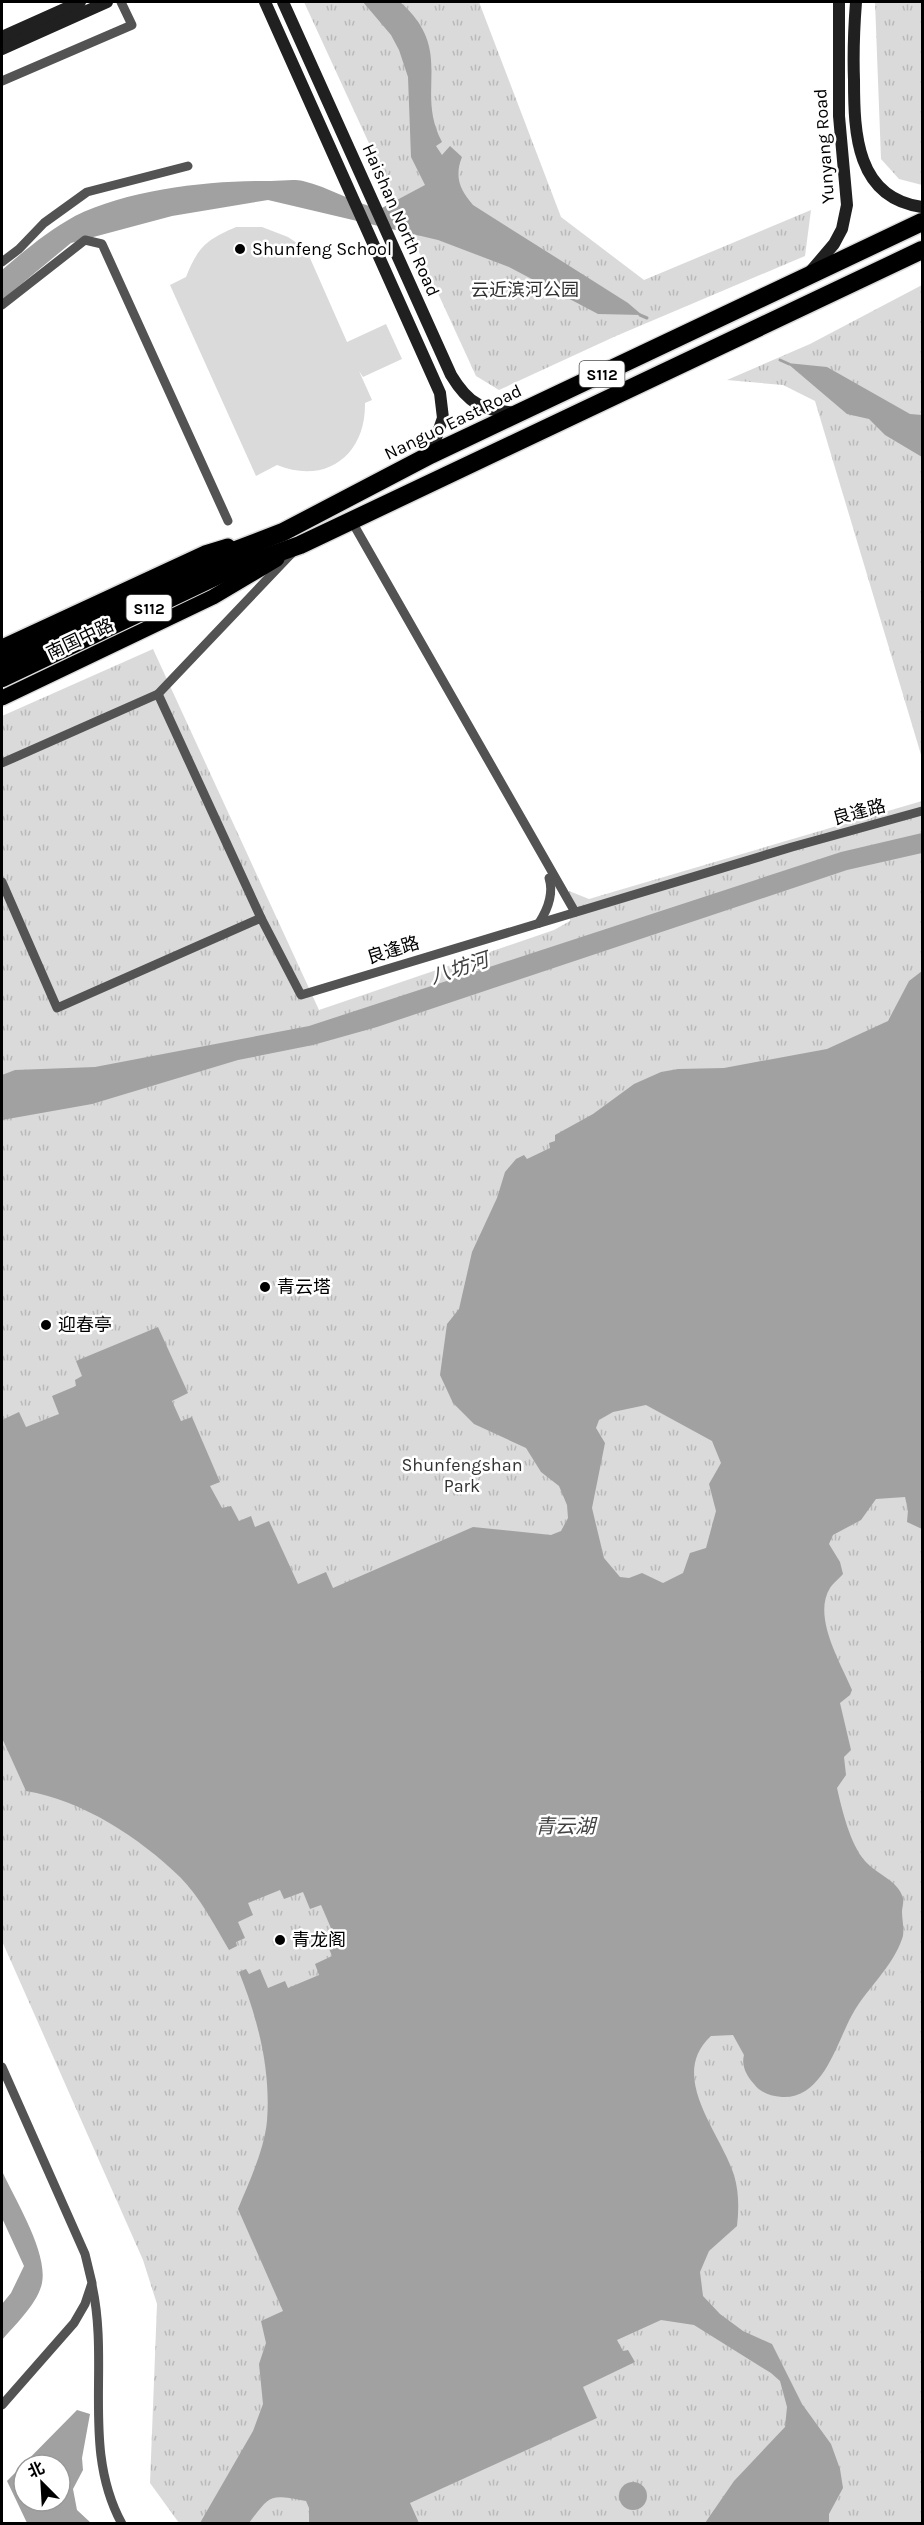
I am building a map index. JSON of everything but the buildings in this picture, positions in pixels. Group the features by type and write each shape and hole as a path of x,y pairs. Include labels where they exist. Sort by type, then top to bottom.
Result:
{"highway":[{"name":"Nanguo East Road","path":"2,660 223,555 283,532 430,455 922,222"},
{"name":"S112","path":"2,678 229,570 300,545 922,250"}],"main road":[{"name":"南国中路","path":"2,647 205,553 283,532"},
{"name":"南国中路","path":"2,698 213,597 300,545"}],"street":[{"path":"2,37 80,2"},
{"path":"2,49 107,2"},
{"path":"2,81 132,24 122,2"},
{"name":"Haishan North Road","path":"266,2 440,393 443,418 430,455"},
{"name":"Haishan North Road","path":"283,2 460,389 471,401 484,409 522,413"},
{"name":"Yunyang Road","path":"807,276 834,244 846,217 837,56 839,2"},
{"name":"Yunyang Road","path":"856,2 853,42 855,123 858,146 867,169 885,193 904,203 922,207"},
{"path":"837,56 842,67 846,67 853,42"},
{"path":"2,261 19,249 44,223 87,192 188,166"},
{"path":"2,305 85,240 102,244 228,521"},
{"path":"351,519 544,862 575,912"},
{"path":"2,762 158,694 300,545"},
{"path":"2,882 57,1008 261,918 158,694"},
{"name":"良逢路","path":"261,918 301,995 922,811"},
{"path":"539,923 547,911 552,887 544,862"},
{"path":"2,2067 85,2254 100,2318 99,2423 102,2475 122,2523"},
{"path":"2,2405 74,2323 92,2283"}],"green space":[{"name":"云近滨河公园","path":"304,2 479,2 561,217 644,280 811,210 805,256 616,336 499,390 476,376"},
{"path":"875,2 922,2 922,185 899,179 881,159"},
{"path":"236,227 262,227 288,237 306,249 347,342 386,324 402,359 363,377 359,371 372,400 365,403 364,421 351,451 340,461 327,468 312,471 295,470 277,465 256,476 170,285 186,277 199,251 204,246 217,236"},
{"path":"922,285 922,758 815,401 783,385 727,380 810,344"},
{"name":"Shunfengshan Park","path":"153,649 319,1010 554,930 570,921 569,891 589,899 922,801 922,2523 179,2523 150,2483 157,2304 143,2260 2,1941 2,716"}],"water":[{"path":"363,2 400,2 417,20 426,37 431,54 434,123 442,142 436,146 442,155 450,146 462,157 459,171 460,183 473,205 628,303 642,315 598,314 509,267 438,240 268,200 172,216 71,243 2,300 2,270 46,234 75,216 120,199 171,188 223,182 296,180 380,209 425,185 411,157 408,77 399,50 391,35"},
{"path":"787,363 827,367 910,414 922,415 922,457 885,435 869,419 847,414"},
{"path":"922,833 922,853 847,870 377,1027 313,1045 238,1060 92,1104 2,1120 2,1075 15,1070 95,1067 309,1026 841,852"},
{"name":"青云湖","path":"922,971 922,1529 907,1522 908,1510 905,1497 876,1499 861,1520 833,1535 829,1544 840,1562 843,1574 830,1588 825,1600 824,1612 835,1654 852,1690 850,1695 840,1703 851,1750 844,1757 846,1775 837,1788 839,1797 847,1826 860,1854 870,1866 892,1882 900,1892 903,1900 903,1936 898,1950 852,2015 826,2068 808,2089 796,2095 782,2097 760,2090 747,2074 743,2063 744,2055 733,2035 711,2036 699,2052 694,2069 701,2105 734,2175 738,2200 737,2226 709,2251 700,2272 703,2296 720,2314 743,2331 772,2344 802,2404 831,2444 840,2469 843,2488 829,2514 829,2523 705,2523 734,2481 785,2427 787,2407 780,2381 771,2373 694,2325 661,2320 617,2340 623,2351 628,2350 635,2362 583,2387 597,2418 410,2503 419,2523 309,2523 309,2508 306,2501 278,2497 267,2501 249,2523 200,2523 253,2431 263,2404 259,2364 266,2343 261,2321 283,2311 238,2209 263,2144 268,2102 262,2045 239,1972 246,1969 249,1974 260,1969 268,1988 285,1981 288,1988 319,1975 315,1964 332,1956 325,1939 334,1935 321,1905 310,1909 303,1892 284,1899 280,1890 248,1903 253,1915 238,1922 245,1938 236,1942 237,1946 229,1950 194,1893 180,1877 147,1848 89,1812 47,1796 26,1791 2,1738 2,1420 19,1412 26,1427 59,1414 52,1396 76,1386 75,1380 82,1376 76,1361 158,1327 188,1393 172,1401 181,1421 192,1417 220,1482 210,1486 222,1508 231,1506 239,1521 251,1516 255,1527 269,1521 298,1584 326,1572 333,1588 473,1527 551,1535 561,1531 568,1518 567,1505 559,1486 541,1472 526,1448 474,1424 453,1403 440,1375 447,1324 459,1309 472,1252 497,1198 505,1172 516,1159 524,1155 527,1159 550,1148 549,1143 555,1141 555,1135 593,1114 634,1084 661,1072 678,1069 724,1068 827,1049 888,1021 909,981","holes":["646,1405 712,1441 721,1463 709,1484 716,1511 706,1548 690,1553 683,1573 663,1583 642,1573 629,1578 620,1577 604,1558 592,1508 605,1443 596,1428 599,1420 613,1412"]},
{"path":"2,2171 35,2242 43,2270 40,2291 36,2298 2,2340 2,2304 11,2293 24,2266 2,2218"},
{"path":"77,2410 90,2414 82,2458 83,2470 73,2489 77,2510 91,2523 27,2523 22,2513 72,2513 72,2453 35,2453"},
{"path":"12,2476 12,2492 7,2481"},
{"path":"633,2482 643,2486 647,2496 643,2506 633,2510 623,2506 619,2496 623,2486"}],"waterway":[{"path":"640,315 647,318"},
{"path":"780,360 789,364"}],"place":[{"name":"Shunfeng School","path":"240,249"},
{"name":"青云塔","path":"265,1287"},
{"name":"迎春亭","path":"46,1325"},
{"name":"青龙阁","path":"280,1940"}],"water label":[{"name":"八坊河","path":"459,968"}]}
